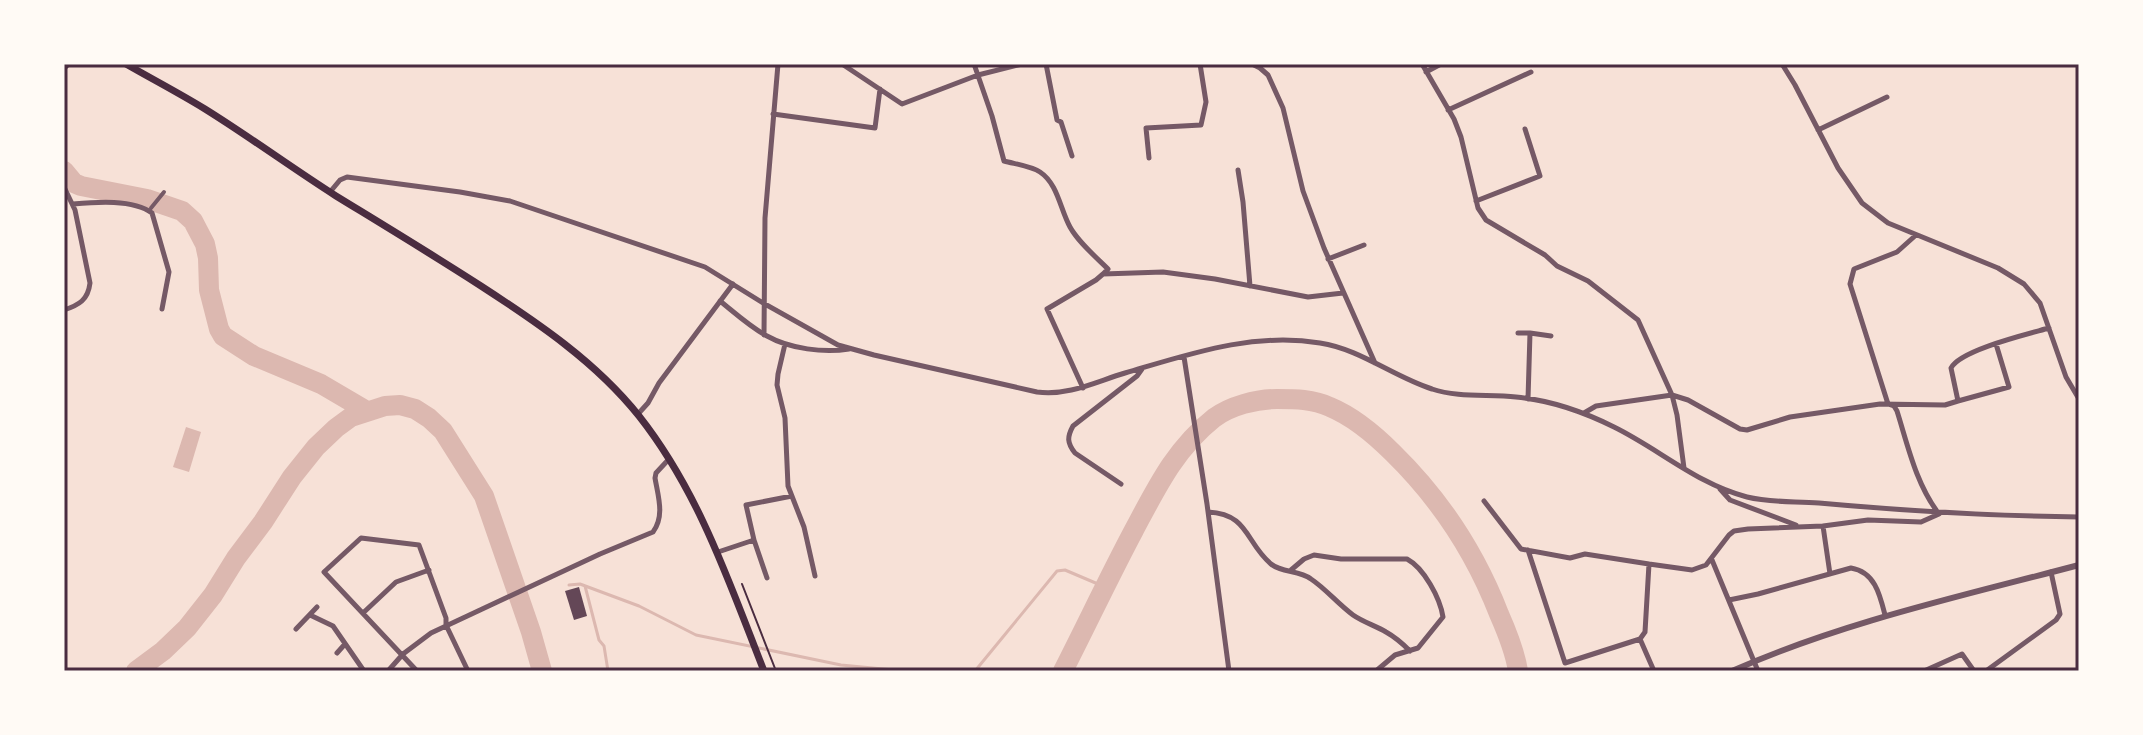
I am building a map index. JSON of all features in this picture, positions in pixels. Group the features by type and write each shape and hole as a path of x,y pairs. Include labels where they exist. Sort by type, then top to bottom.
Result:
{"main road":[{"path":"126,64 205,109 330,192 478,284 589,363 638,414 688,489 718,552 764,671"}],"street":[{"path":"764,335 765,218 778,64"},
{"path":"842,64 902,104 978,75 1022,64"},
{"path":"974,64 1004,161 1039,171 1049,181 1076,237 1108,269 1096,280 1047,309 1083,388"},
{"path":"1046,64 1057,120 1061,122 1072,156"},
{"path":"1149,158 1146,128 1201,125 1206,102 1200,64"},
{"path":"1252,64 1268,75 1283,108 1303,191 1328,259 1376,364"},
{"path":"1422,64 1461,137 1476,201 1486,220 1519,238 1557,266 1588,281 1638,320 1672,395 1684,469"},
{"path":"1426,72 1441,64"},
{"path":"1782,64 1838,168 1862,203 1888,223 1986,263 2024,284 2040,303 2066,377 2076,389 2079,399"},
{"path":"1448,110 1531,72"},
{"path":"773,114 875,128 880,89"},
{"path":"1818,130 1887,97"},
{"path":"1476,201 1540,176 1525,129"},
{"path":"1238,170 1250,286"},
{"path":"330,192 347,177 510,201 705,267 827,340 850,349 1037,392 1054,393 1083,388 1251,340 1296,339 1325,343 1431,389 1528,399 1583,414 1616,427 1718,487 1763,500 1939,514 2079,517"},
{"path":"64,187 73,204 90,288 83,301 64,310"},
{"path":"150,209 164,192"},
{"path":"73,204 109,201 150,209"},
{"path":"150,209 169,272 162,309"},
{"path":"1888,404 1850,284 1854,269 1897,252 1916,235"},
{"path":"1328,259 1364,245"},
{"path":"1103,274 1163,272 1308,297 1343,293"},
{"path":"638,414 733,284"},
{"path":"720,301 764,335 785,344 831,352 850,349"},
{"path":"1958,401 1951,368 1954,361 2049,328"},
{"path":"1518,333 1551,336"},
{"path":"1528,399 1530,333"},
{"path":"785,344 777,385 785,418 788,486 804,527 815,576"},
{"path":"1583,414 1596,406 1672,395 1747,430 1790,417 1888,404 1945,405 2009,387 1996,344"},
{"path":"1184,357 1229,671"},
{"path":"1121,484 1075,453 1068,435 1073,426 1143,369"},
{"path":"1888,404 1897,411 1921,485 1939,514"},
{"path":"388,671 403,654 446,625 653,532 660,512 655,478 669,459"},
{"path":"1718,487 1730,500 1801,527"},
{"path":"767,578 746,505 792,496"},
{"path":"1484,501 1521,549 1570,558 1585,554 1692,570 1712,560 1734,531 1868,520 1921,522 1939,514"},
{"path":"1208,512 1222,513 1237,520 1262,554 1277,568 1308,576 1355,616 1388,633 1410,651"},
{"path":"1823,526 1830,574"},
{"path":"417,671 324,572 361,538 419,545 446,625 468,671"},
{"path":"718,552 754,540"},
{"path":"1528,550 1565,663 1640,639 1645,632 1649,564"},
{"path":"1291,570 1314,555 1341,559 1407,559 1416,564 1431,588 1443,617 1418,648 1395,655 1376,671"},
{"path":"1712,560 1758,671"},
{"path":"1732,671 1824,634 1885,615 2079,565"},
{"path":"1729,600 1851,568 1864,573 1877,587 1885,615"},
{"path":"363,613 396,582 429,570"},
{"path":"1986,671 2060,614 2051,572"},
{"path":"296,629 317,607"},
{"path":"310,615 333,626 364,671"},
{"path":"1640,639 1654,671"},
{"path":"337,653 345,644"},
{"path":"1924,671 1962,654 1974,671"}],"path":[{"path":"742,584 776,671"}],"shaded area":[{"path":"186,427 201,432 189,472 173,467"}],"building":[{"path":"579,587 587,616 574,620 565,591"}],"waterway":[{"path":"64,171 81,186 147,199 182,211 193,221 205,244 209,290 223,336 254,356 321,384 367,411"},
{"path":"1063,671 1142,514 1188,443 1214,418 1228,410 1261,400 1277,399 1324,404 1356,421 1386,446 1426,489 1455,528 1479,569 1508,635 1518,671"},
{"path":"136,671 187,628 316,447 351,417 385,406 400,405 415,409 443,431 484,496 542,671"},
{"path":"975,671 1057,571 1065,570 1105,587"},
{"path":"569,585 580,584 639,606 696,635 841,665 904,671"},
{"path":"585,586 599,640 604,646 608,671"}]}
